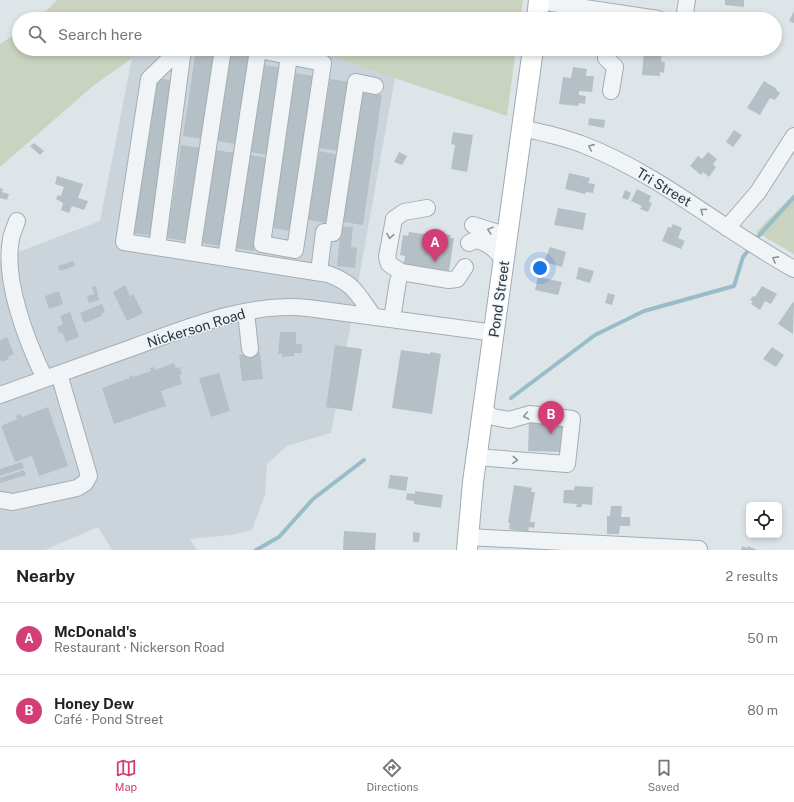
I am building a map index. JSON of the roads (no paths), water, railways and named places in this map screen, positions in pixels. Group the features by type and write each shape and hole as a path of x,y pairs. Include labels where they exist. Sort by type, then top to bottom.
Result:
{"main road":[{"name":"Pond Street","path":"470,546 476,457 532,56"}],"street":[{"path":"685,12 687,0"},
{"path":"538,7 619,11"},
{"path":"173,56 149,79 124,242 319,272 344,280 351,285 374,316"},
{"path":"157,247 182,56"},
{"path":"192,252 222,56"},
{"path":"226,258 255,56"},
{"path":"289,56 322,63 295,250 262,244 289,56"},
{"path":"606,56 606,58 615,67 611,91"},
{"path":"319,272 324,232 333,233 356,82 375,86"},
{"name":"Tri Street","path":"522,128 564,138 606,154 646,175 694,205 752,245 794,269"},
{"path":"727,228 758,192 794,136"},
{"path":"427,208 404,212 394,219 387,257 389,264 401,272 449,280 457,279 466,268"},
{"path":"0,500 13,502 77,488 85,483 89,476 52,377 36,360 12,290 10,264 11,239 17,221"},
{"path":"473,224 508,236"},
{"path":"469,243 475,240 484,242 494,249 504,261"},
{"path":"392,319 398,281"},
{"name":"Nickerson Road","path":"0,395 184,330 246,312 291,306 494,333"},
{"path":"246,312 250,349"},
{"path":"476,457 567,464 572,419 530,414 509,420 493,417 482,410"},
{"path":"470,546 699,549"}],"waterway":[{"path":"754,241 794,197"},
{"path":"511,398 595,335 644,311 734,286 743,257 751,247"},
{"path":"256,550 279,537 313,499 364,460"}],"place":[{"name":"McDonald's","path":"435,262"},
{"name":"Honey Dew","path":"551,434"}]}
